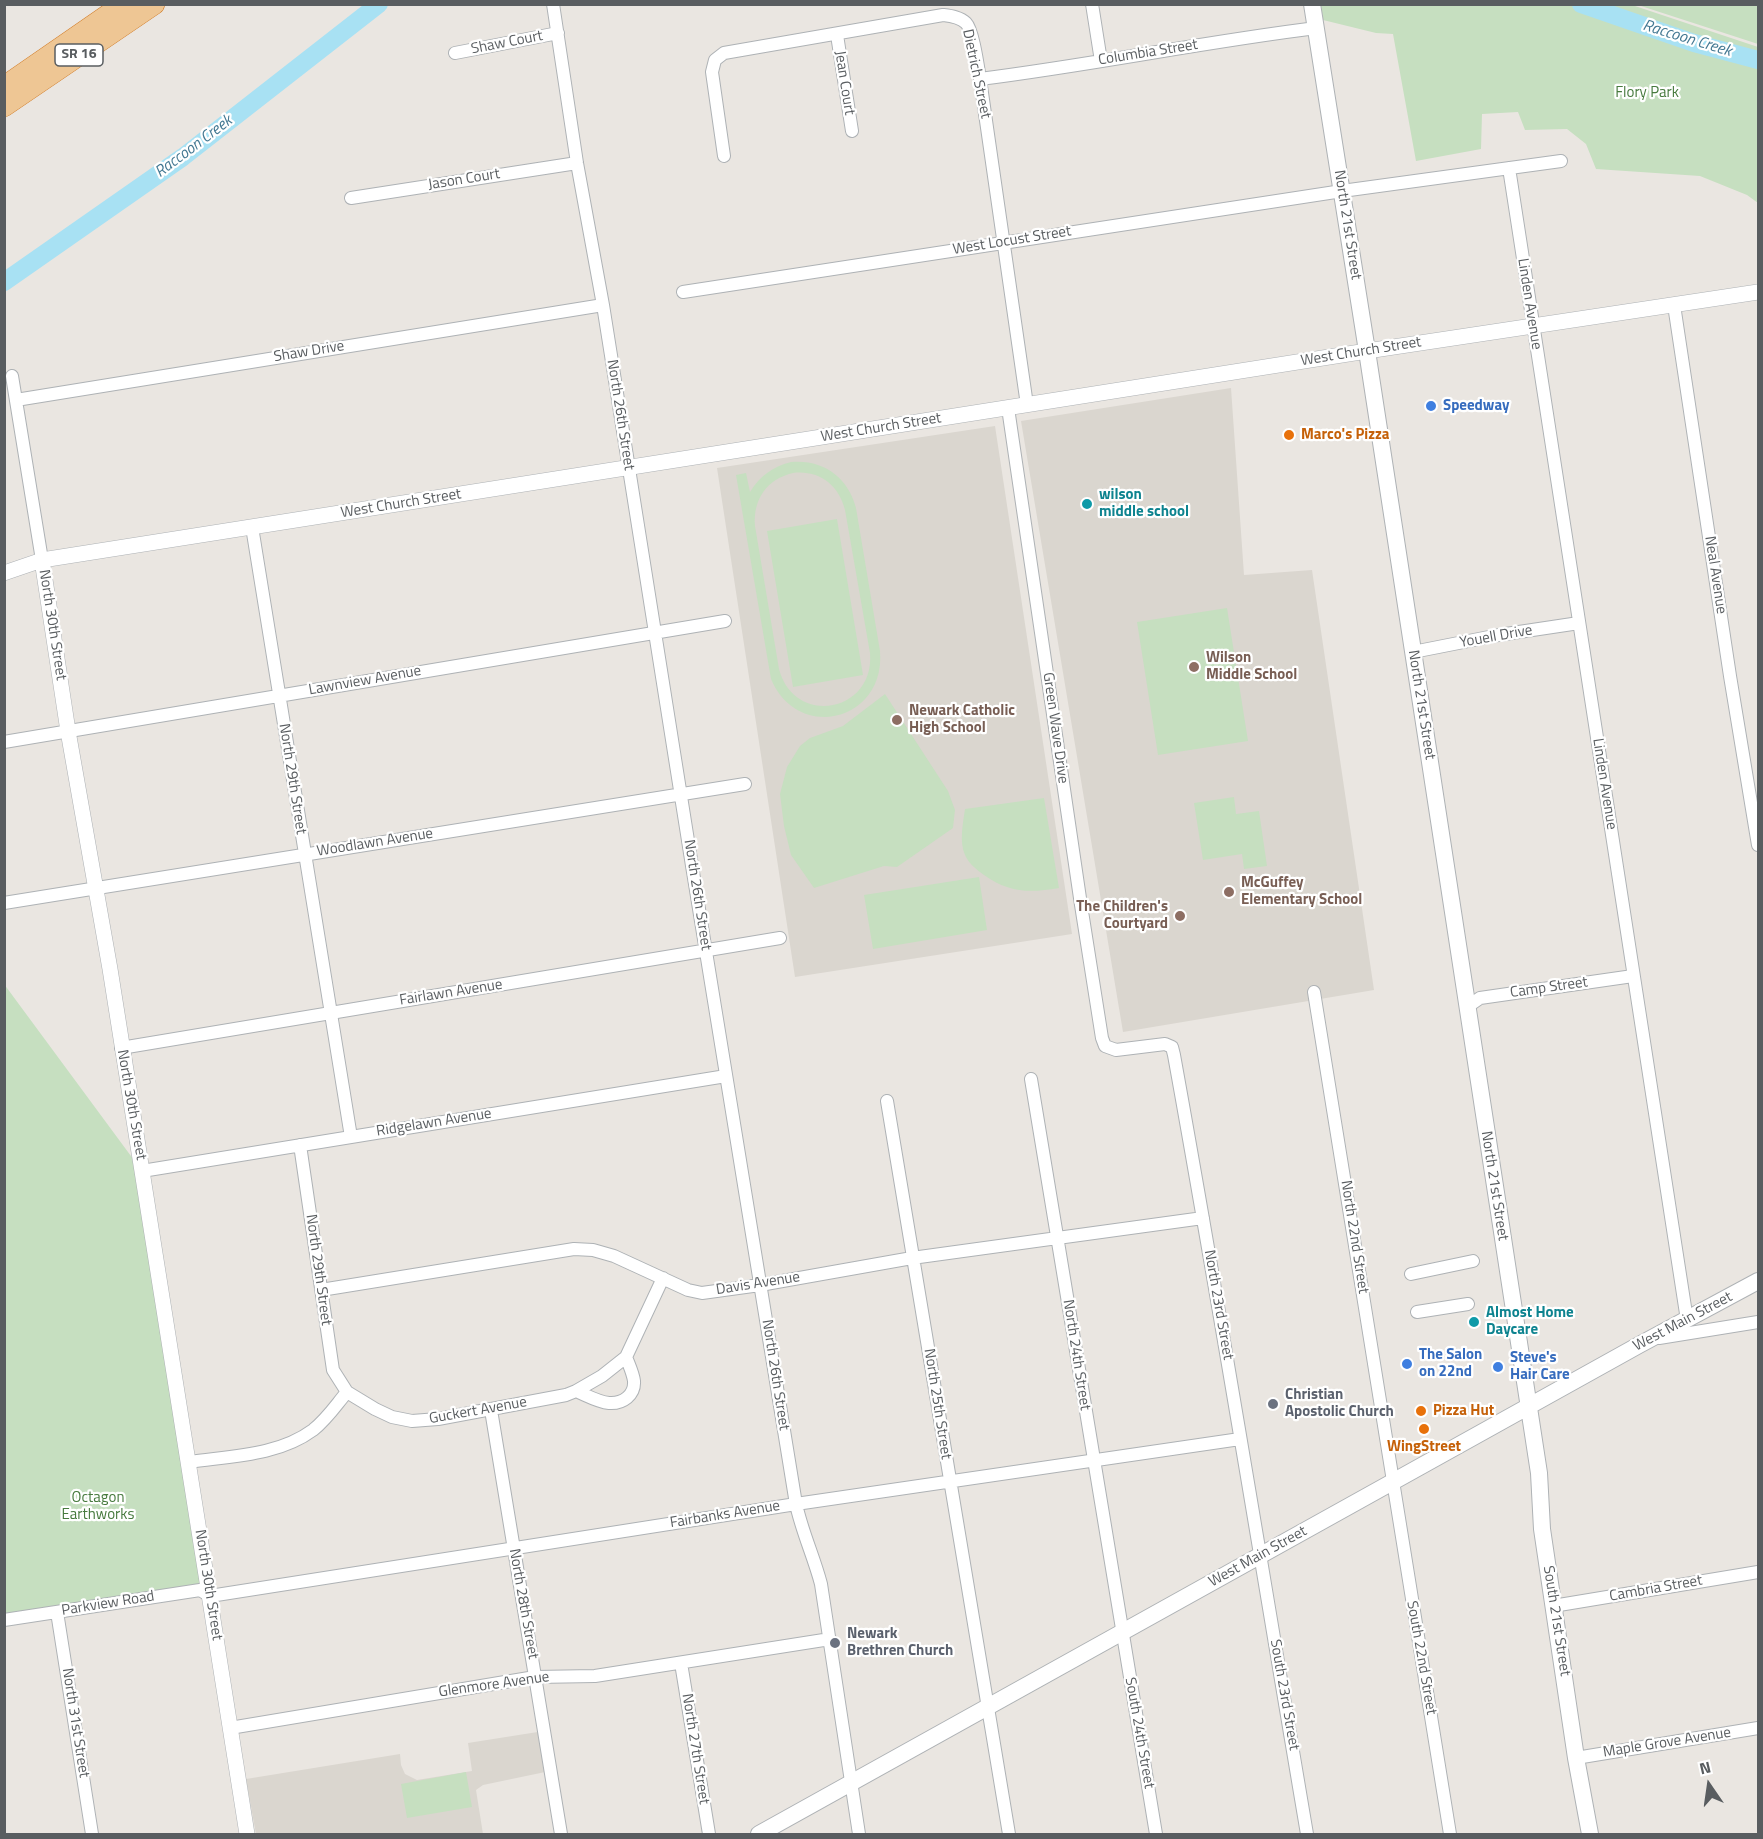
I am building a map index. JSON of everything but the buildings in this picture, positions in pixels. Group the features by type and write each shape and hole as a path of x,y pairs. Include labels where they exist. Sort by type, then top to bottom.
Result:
{"highway":[{"name":"SR 16","path":"4,87 124,4"},
{"name":"SR 16","path":"4,106 154,4"}],"main road":[{"name":"North 21st Street","path":"1312,4 1528,1407"},
{"name":"West Main Street","path":"759,1834 1758,1281"},
{"name":"South 21st Street","path":"1528,1407 1539,1473 1542,1528 1553,1606 1590,1834"}],"street":[{"name":"North 26th Street","path":"553,4 796,1504 802,1531 814,1557 821,1584 859,1834"},
{"path":"1092,4 1101,61"},
{"name":"Dietrich Street","path":"724,156 712,72 713,64 724,53 943,15 955,17 968,26 980,79 1027,405"},
{"name":"Columbia Street","path":"980,79 1157,53 1250,36 1316,28"},
{"name":"Shaw Court","path":"455,53 558,33"},
{"name":"Jean Court","path":"837,35 852,130"},
{"name":"West Locust Street","path":"683,292 1342,191 1562,161"},
{"name":"Jason Court","path":"351,198 577,163"},
{"name":"Linden Avenue","path":"1509,168 1687,1320"},
{"name":"West Church Street","path":"4,573 42,560 1367,351 1758,292"},
{"name":"Shaw Drive","path":"16,400 603,305"},
{"name":"Neal Avenue","path":"1674,305 1758,845"},
{"name":"North 30th Street","path":"12,376 68,731 96,888 189,1462 247,1834"},
{"name":"Green Wave Drive","path":"1008,408 1102,1038 1106,1046 1116,1050 1165,1044 1172,1047 1174,1055"},
{"name":"North 29th Street","path":"252,527 351,1137"},
{"name":"Lawnview Avenue","path":"4,742 725,621"},
{"name":"Youell Drive","path":"1413,652 1499,635 1579,623"},
{"name":"Woodlawn Avenue","path":"4,903 745,783"},
{"name":"Fairlawn Avenue","path":"122,1048 780,938"},
{"name":"Camp Street","path":"1467,1007 1480,999 1633,976"},
{"name":"North 22nd Street","path":"1314,992 1392,1482"},
{"name":"North 23rd Street","path":"1174,1055 1228,1358 1259,1556"},
{"name":"Ridgelawn Avenue","path":"142,1171 726,1076"},
{"name":"North 24th Street","path":"1030,1078 1122,1632"},
{"name":"North 25th Street","path":"887,1101 1009,1834"},
{"name":"North 29th Street","path":"300,1145 333,1370 347,1392"},
{"name":"Davis Avenue","path":"321,1290 574,1249 593,1250 614,1256 688,1290 702,1293 912,1258 1203,1218"},
{"path":"1411,1274 1473,1261"},
{"name":"Guckert Avenue","path":"347,1392 375,1409 412,1421 438,1419 566,1395 602,1376 626,1357 663,1278"},
{"path":"1417,1312 1468,1304"},
{"path":"1650,1339 1758,1322"},
{"path":"576,1391 608,1403 627,1399 633,1391 634,1382 626,1357"},
{"path":"189,1462 267,1450 300,1438 325,1419 347,1392"},
{"name":"North 28th Street","path":"491,1410 561,1834"},
{"name":"Fairbanks Avenue","path":"210,1596 796,1504 1240,1439"},
{"name":"South 22nd Street","path":"1392,1482 1450,1834"},
{"name":"South 23rd Street","path":"1259,1556 1307,1834"},
{"name":"Cambria Street","path":"1553,1606 1758,1572"},
{"name":"Parkview Road","path":"4,1620 200,1590 210,1596"},
{"name":"North 31st Street","path":"57,1612 92,1834"},
{"name":"South 24th Street","path":"1122,1632 1156,1834"},
{"name":"Glenmore Avenue","path":"230,1728 535,1677 595,1676 830,1639"},
{"name":"North 27th Street","path":"681,1663 709,1834"},
{"name":"Maple Grove Avenue","path":"1576,1758 1758,1728"}],"shaded area":[{"path":"1231,388 1244,575 1312,570 1374,990 1123,1032 1021,421"},
{"name":"Newark Catholic High School","path":"995,426 1072,934 795,977 717,468"},
{"path":"544,1731 550,1771 483,1785 476,1790 483,1834 256,1834 246,1779 400,1754 405,1774 417,1780 472,1771 468,1743"}],"green space":[{"name":"Flory Park","path":"1321,5 1632,5 1758,47 1758,203 1747,195 1700,176 1596,169 1586,144 1567,129 1525,130 1518,112 1482,114 1481,149 1416,161 1393,34 1376,33 1323,20"},
{"path":"1638,5 1758,5 1758,44"},
{"path":"803,462 824,467 847,487 856,508 880,651 878,675 869,694 855,707 838,715 819,717 800,711 784,699 771,679 736,475 746,473 750,492 767,473 784,464","holes":["811,474 826,481 838,493 842,501 870,653 868,673 860,689 847,700 832,705 816,705 800,699 787,687 779,669 755,526 756,507 769,485 784,476"]},
{"path":"837,519 863,675 793,687 767,531"},
{"path":"1227,608 1248,741 1158,755 1137,622"},
{"path":"885,694 948,791 955,810 953,828 897,867 884,866 814,888 791,855 784,826 780,794 787,767 800,746 810,738 843,726"},
{"path":"1234,797 1236,814 1259,811 1267,866 1244,869 1242,854 1203,860 1194,803"},
{"path":"1044,798 1059,888 1029,891 1011,888 993,881 971,864 962,844 965,809"},
{"path":"979,877 987,930 873,949 864,895"},
{"name":"Octagon Earthworks","path":"4,984 142,1171 203,1584 4,1617"},
{"path":"466,1772 472,1807 407,1818 401,1784"}],"waterway":[{"name":"Raccoon Creek","path":"4,282 183,157 379,4"},
{"name":"Raccoon Creek","path":"1581,4 1694,43 1758,60"}],"place":[{"name":"Speedway","path":"1431,406"},
{"name":"Marco's Pizza","path":"1289,435"},
{"name":"wilson middle school","path":"1087,504"},
{"name":"Wilson Middle School","path":"1194,667"},
{"name":"Newark Catholic High School","path":"897,720"},
{"name":"McGuffey Elementary School","path":"1229,892"},
{"name":"The Children's Courtyard","path":"1180,916"},
{"name":"Almost Home Daycare","path":"1474,1322"},
{"name":"The Salon on 22nd","path":"1407,1364"},
{"name":"Steve's Hair Care","path":"1498,1367"},
{"name":"Christian Apostolic Church","path":"1273,1404"},
{"name":"Pizza Hut","path":"1421,1411"},
{"name":"WingStreet","path":"1424,1429"},
{"name":"Newark Brethren Church","path":"835,1643"}]}
